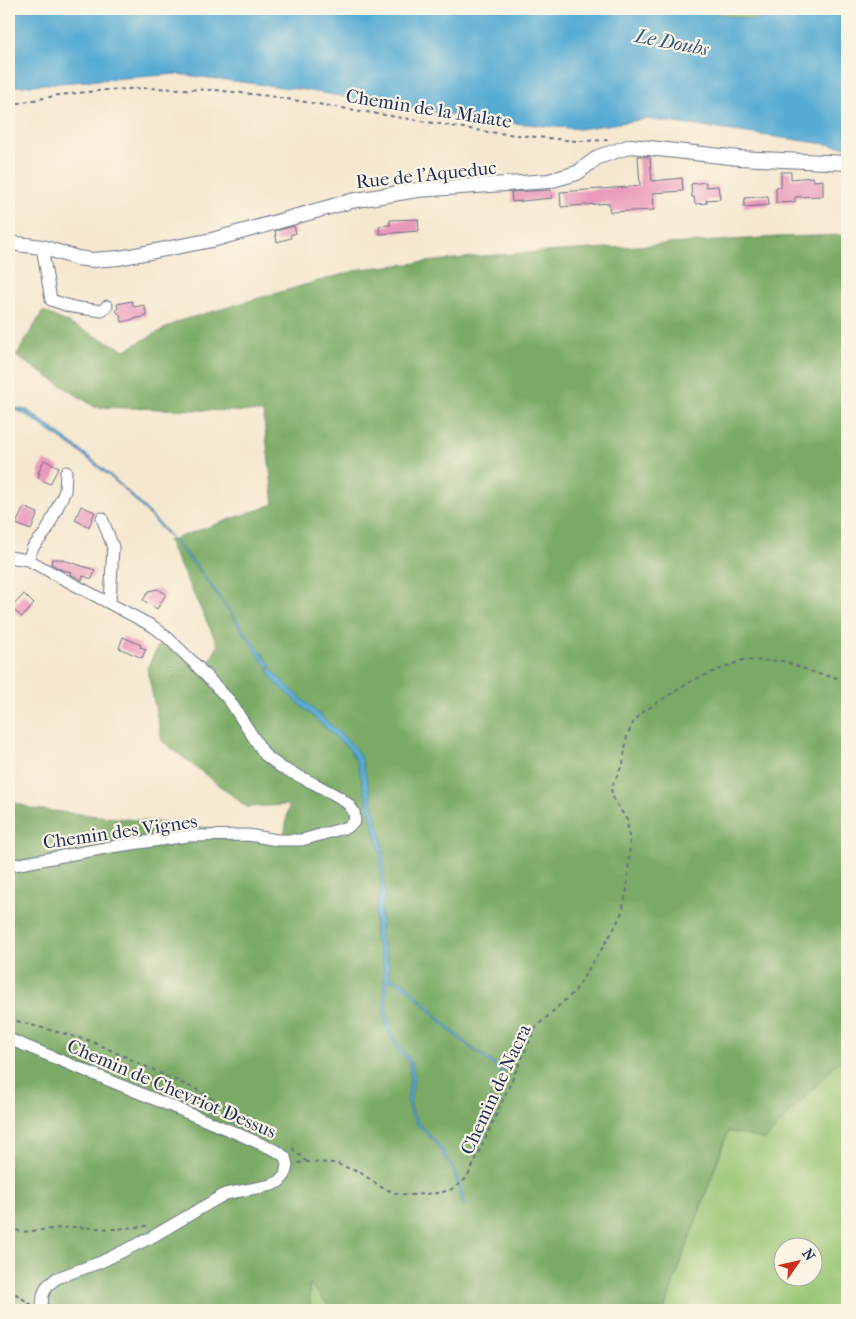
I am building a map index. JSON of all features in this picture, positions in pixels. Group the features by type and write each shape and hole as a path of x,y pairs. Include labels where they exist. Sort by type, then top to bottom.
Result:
{"street":[{"name":"Rue de l'Aqueduc","path":"9,243 42,247 77,258 92,260 119,258 212,240 351,201 417,190 549,181 577,173 598,157 631,146 739,158 847,162"},
{"path":"42,247 51,300 72,307 102,311 107,306"},
{"path":"28,560 33,547 46,532 65,491 66,472"},
{"path":"102,518 113,547 110,602"},
{"name":"Chemin des Vignes","path":"9,557 28,560 154,626 194,663 229,700 265,756 282,768 339,797 354,812 354,822 348,827 302,840 277,840 248,835 188,836 111,847 9,866"},
{"name":"Chemin de Chevriot Dessus","path":"9,1039 236,1132 277,1151 285,1157 287,1165 285,1175 272,1186 225,1194 152,1237 100,1262 57,1278 48,1286 43,1295 43,1308"}],"path":[{"name":"Chemin de la Malate","path":"9,105 59,95 106,90 147,88 215,90 269,96 488,132 576,141 610,140"},
{"name":"Chemin de Nacra","path":"286,1145 295,1150 307,1162 335,1163 361,1173 381,1187 396,1194 439,1193 450,1190 463,1182 470,1172 536,1027 575,991 614,929 622,912 627,889 630,844 627,820 614,800 611,789 623,763 627,736 633,723 642,714 693,680 743,660 784,661 818,674 847,680"},
{"path":"9,1019 91,1041 199,1091 278,1140"},
{"path":"9,1227 21,1232 72,1228 114,1229 149,1226"},
{"path":"9,1289 30,1304 43,1308"},
{"path":"9,1293 17,1310"}],"green space":[{"path":"693,9 818,9 755,20"},
{"path":"847,235 847,1052 765,1140 728,1131 664,1310 333,1310 309,1284 311,1310 9,1310 9,801 34,809 284,836 289,805 247,807 162,741 147,668 162,639 205,671 218,645 168,541 274,504 263,412 95,407 16,356 43,311 125,350 179,321 361,269 482,256 777,237"},
{"path":"847,1052 847,1310 664,1310 728,1131 840,1059"},
{"path":"309,1283 333,1310 311,1310"}],"water":[{"name":"Le Doubs","path":"9,9 693,9 755,20 818,9 847,9 847,147 647,119 579,129 480,120 305,90 177,74 9,87"},
{"path":"9,407 27,410 52,428 93,460 142,505 194,562 272,667 262,660 196,567 126,491 78,451 28,416 19,411 9,410"},
{"path":"266,668 273,670 278,677 353,745 362,760 383,843 385,897 381,911 382,928 380,934 389,964 389,976 405,983 454,1032 503,1072 505,1080 503,1082 500,1081 501,1073 497,1069 454,1035 409,990 396,982 388,980 387,1005 393,1036 413,1067 412,1111 417,1121 440,1146 449,1159 462,1189 466,1205 464,1207 449,1164 434,1141 419,1127 411,1115 407,1101 410,1066 398,1051 386,1027 384,1017 383,962 375,938 375,912 381,885 380,851 357,762 349,749 275,682"}],"building":[{"path":"638,156 650,157 652,181 682,178 683,191 653,193 654,210 610,212 609,203 561,207 560,192 640,186"},
{"path":"781,172 791,172 791,179 813,177 814,181 823,180 823,196 795,197 795,202 776,203 776,187 781,187"},
{"path":"706,182 706,187 718,186 720,199 706,200 707,203 695,204 694,197 692,197 691,184"},
{"path":"551,190 552,198 512,202 511,192"},
{"path":"768,196 769,205 744,207 745,198"},
{"path":"418,219 419,231 380,234 379,226 390,225 390,220"},
{"path":"294,226 296,233 290,235 291,238 277,242 275,231"},
{"path":"132,301 134,307 144,305 147,316 122,322 120,315 116,311 118,308 117,304"},
{"path":"44,460 59,467 50,484 38,478 40,473 38,473"},
{"path":"81,506 95,512 89,527 75,520"},
{"path":"24,507 38,513 31,530 16,524"},
{"path":"52,559 60,559 95,570 92,579 83,576 82,580 70,574 71,572 62,570 51,564"},
{"path":"158,589 166,594 157,609 143,600 149,591"},
{"path":"24,594 34,604 22,617 11,608"},
{"path":"123,637 146,649 142,658 119,648"}]}
